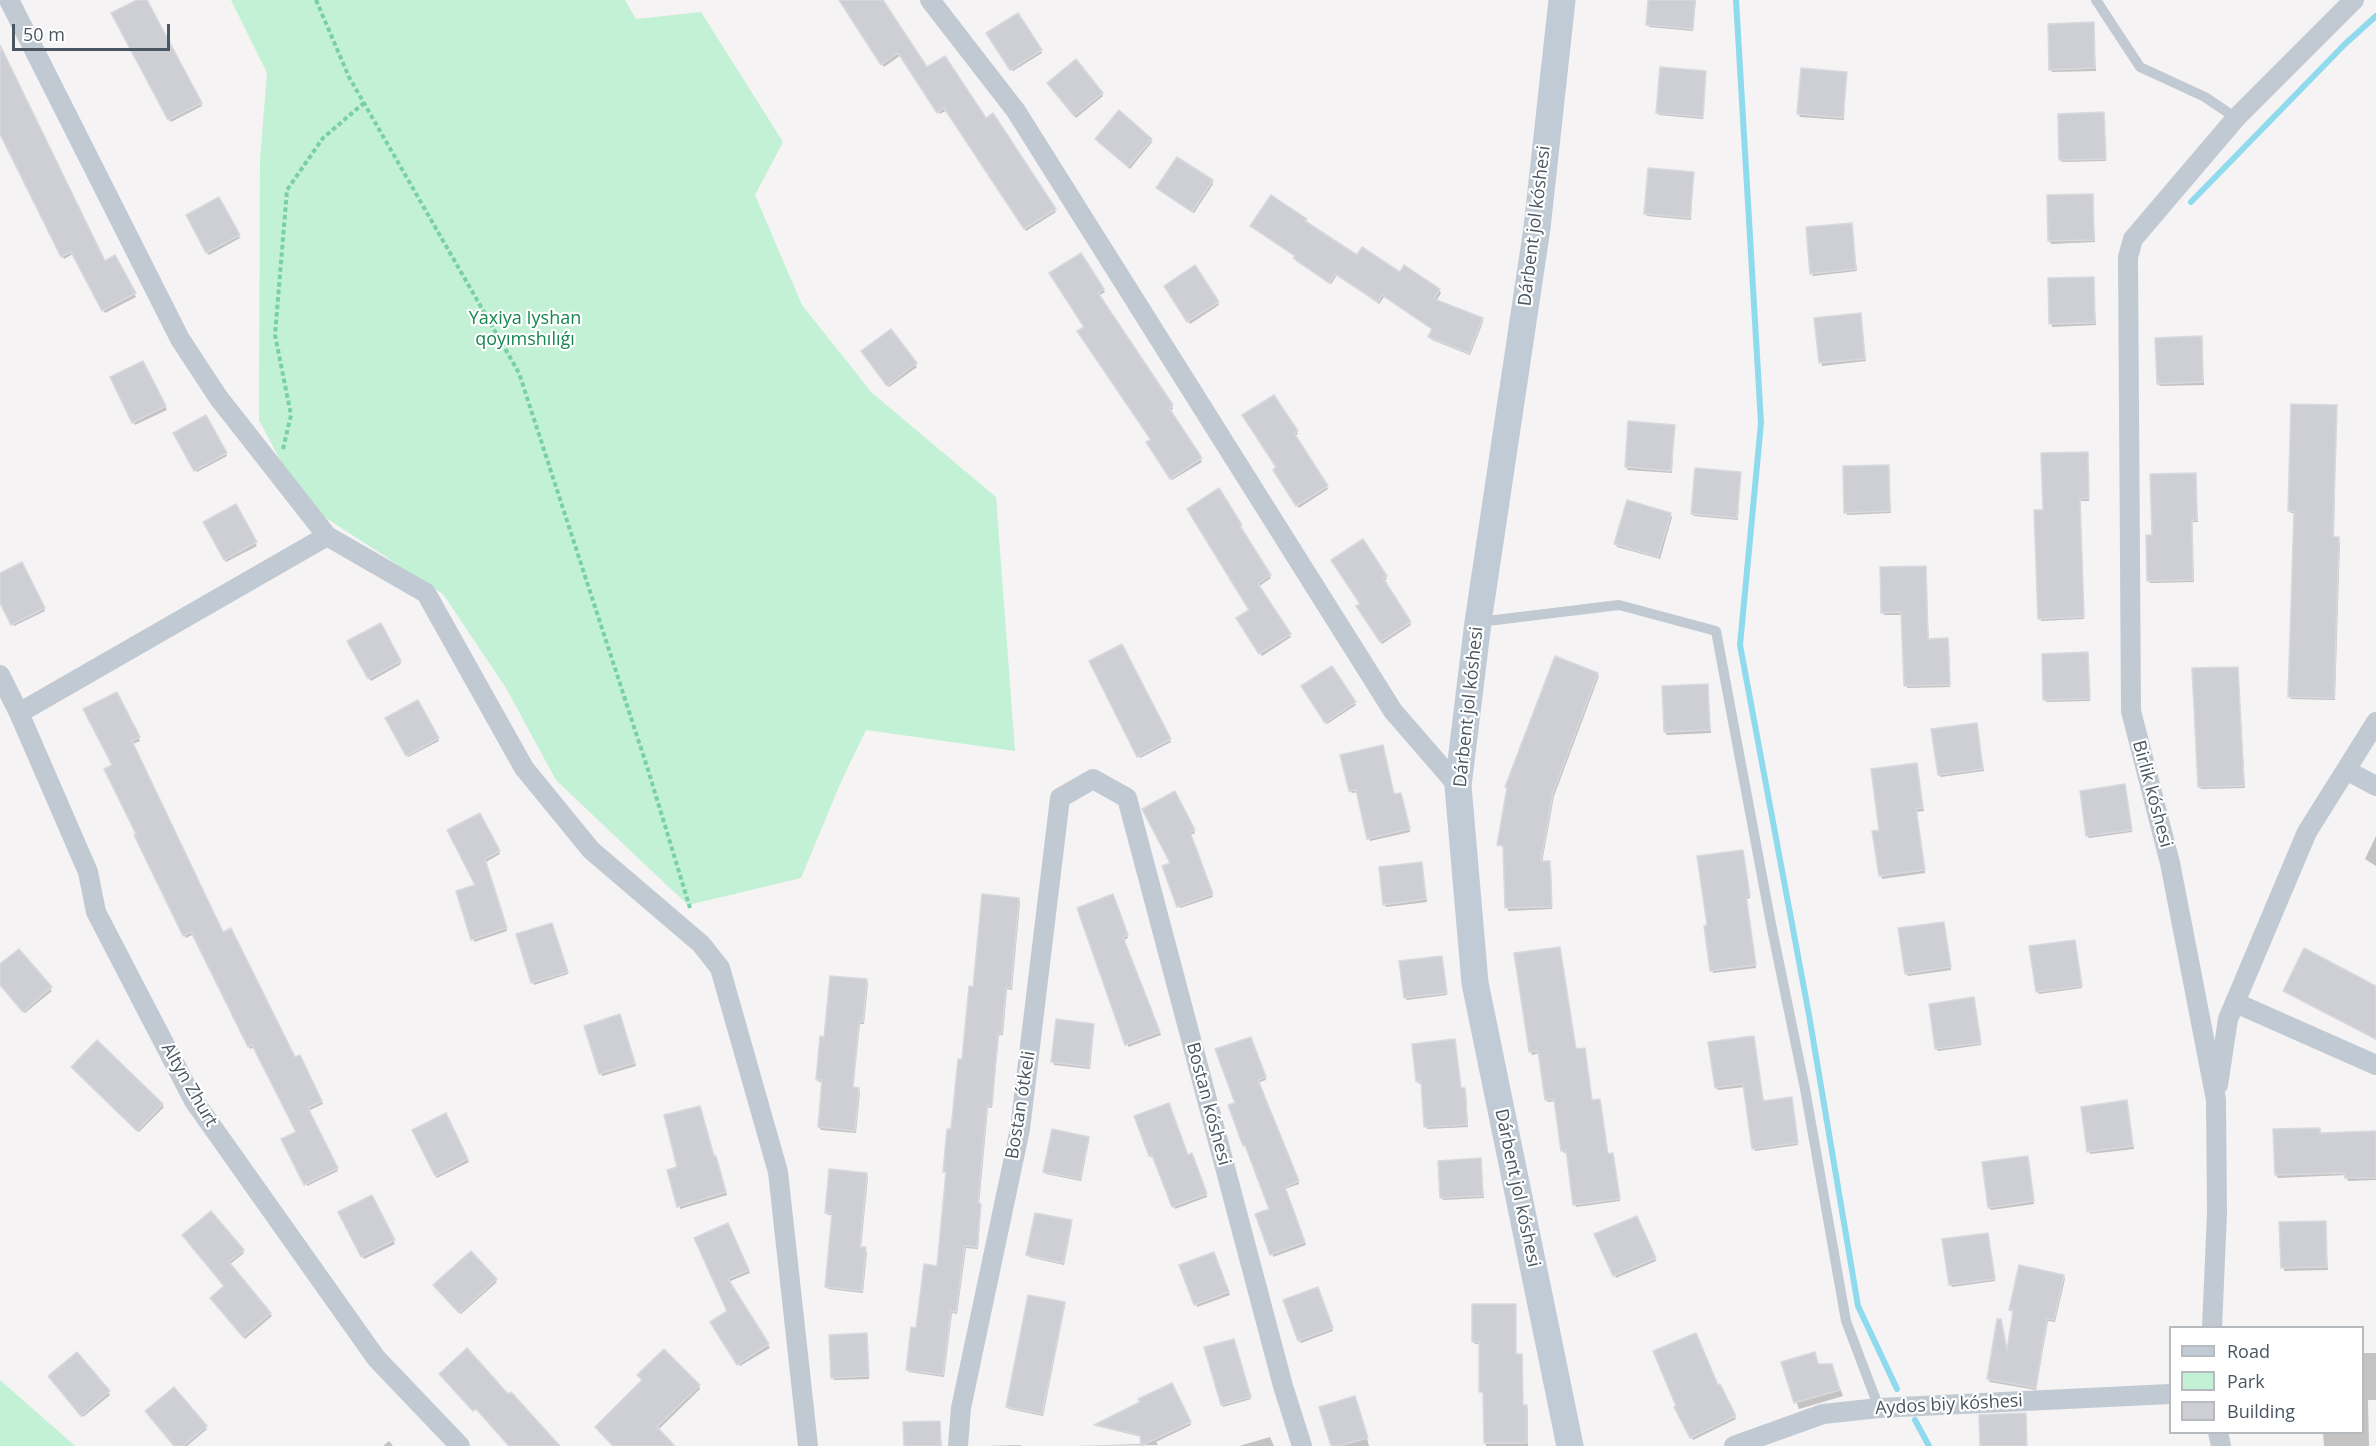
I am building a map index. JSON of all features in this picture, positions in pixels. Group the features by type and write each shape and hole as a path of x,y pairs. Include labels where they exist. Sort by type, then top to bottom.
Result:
{"main road":[{"name":"Dárbent jol kóshesi","path":"1562,0 1537,228 1478,622 1458,786 1475,983 1570,1446"}],"street":[{"path":"9,0 180,339 218,397 327,536 426,593 524,768 591,850 701,944 720,968 778,1172 808,1446"},
{"path":"930,0 1016,111 1393,711 1458,786"},
{"path":"2236,118 2354,0"},
{"name":"Birlik kóshesi","path":"2212,1326 2217,1213 2216,1100 2170,863 2131,711 2128,257 2133,239 2236,118"},
{"path":"19,712 327,536"},
{"name":"Altyn Zhurt","path":"0,675 19,712 88,872 96,912 194,1101 376,1358 460,1446"},
{"path":"2216,1100 2228,1019 2307,832 2376,722"},
{"path":"2346,770 2376,786"},
{"name":"Bostan ótkeli","path":"958,1446 961,1408 1020,1129 1060,798 1093,779"},
{"name":"Bostan kóshesi","path":"1093,779 1127,798 1283,1386 1302,1446"},
{"path":"2235,1003 2376,1065"},
{"name":"Aydos biy kóshesi","path":"1734,1446 1823,1414 1879,1408 2169,1394"}],"lane":[{"path":"2096,0 2140,67 2205,98 2236,118"},
{"path":"1478,622 1619,605 1716,632 1771,924 1805,1089 1846,1321 1879,1408"}],"path":[{"path":"316,0 350,77 519,373 649,773 690,910"},
{"path":"278,471 291,415 275,335 287,190 322,138 365,102"}],"green space":[{"name":"Yaxiya Iyshan qoyımshılıǵı","path":"231,0 625,0 636,19 701,12 783,142 755,195 802,305 872,393 996,497 1015,751 866,730 840,784 801,878 688,905 556,780 506,688 443,594 303,503 259,420 260,160 267,73"},
{"path":"0,1380 75,1446 0,1446"}],"building":[{"path":"137,0 147,0 202,103 168,120 111,13"},
{"path":"839,0 883,0 927,67 945,56 986,118 993,113 1056,209 1024,229 944,108 937,113 898,53 881,65"},
{"path":"1648,0 1695,0 1693,29 1646,25"},
{"path":"1018,13 1042,50 1010,70 986,33"},
{"path":"2094,22 2095,68 2049,70 2048,24"},
{"path":"0,45 105,261 115,255 136,293 102,311 71,252 61,257 0,134"},
{"path":"1076,59 1103,93 1074,116 1047,83"},
{"path":"1660,67 1706,71 1703,117 1656,113"},
{"path":"1801,68 1847,72 1843,118 1797,114"},
{"path":"1119,110 1152,139 1128,167 1095,139"},
{"path":"2104,112 2106,159 2059,160 2058,114"},
{"path":"1177,157 1213,180 1192,212 1156,188"},
{"path":"1648,168 1694,172 1690,218 1644,214"},
{"path":"2093,194 2094,240 2048,241 2047,195"},
{"path":"1271,195 1307,219 1305,221 1357,255 1362,247 1400,272 1404,265 1440,289 1434,299 1483,318 1469,353 1428,337 1432,329 1382,295 1378,302 1335,274 1329,283 1293,258 1295,256 1250,226"},
{"path":"219,197 240,235 206,253 186,215"},
{"path":"1852,223 1856,269 1810,274 1806,227"},
{"path":"1081,253 1104,289 1098,293 1173,405 1169,408 1202,458 1170,479 1146,442 1151,440 1077,331 1084,327 1049,273"},
{"path":"1195,265 1219,302 1187,322 1164,286"},
{"path":"2094,277 2095,323 2049,324 2048,278"},
{"path":"1861,313 1865,359 1819,363 1814,318"},
{"path":"891,329 917,363 887,386 861,351"},
{"path":"2202,336 2203,382 2157,384 2155,338"},
{"path":"143,361 166,406 132,423 110,377"},
{"path":"1274,395 1298,431 1294,433 1328,486 1296,506 1273,470 1276,467 1242,415"},
{"path":"2291,404 2337,405 2333,537 2339,537 2334,698 2288,697 2294,511 2288,511"},
{"path":"206,415 227,453 194,471 173,433"},
{"path":"1628,421 1675,425 1671,471 1625,467"},
{"path":"2088,452 2089,498 2080,499 2084,617 2038,619 2034,510 2043,510 2041,453"},
{"path":"1889,465 1890,511 1844,513 1843,466"},
{"path":"1695,468 1741,472 1737,518 1691,514"},
{"path":"2196,473 2197,520 2192,520 2193,580 2147,581 2146,535 2152,535 2150,474"},
{"path":"1219,488 1271,575 1258,584 1291,634 1259,654 1236,618 1249,610 1187,509"},
{"path":"1627,500 1671,513 1658,557 1614,544"},
{"path":"236,504 257,542 224,560 203,522"},
{"path":"1363,539 1387,576 1383,578 1411,622 1380,642 1356,606 1360,604 1331,560"},
{"path":"22,562 45,608 11,625 0,603 0,573"},
{"path":"1926,566 1928,639 1948,638 1950,685 1904,686 1901,612 1881,613 1880,567"},
{"path":"381,623 401,661 368,679 347,641"},
{"path":"1122,644 1171,739 1137,757 1089,661"},
{"path":"2088,652 2090,699 2043,700 2042,654"},
{"path":"1555,656 1598,673 1553,793 1541,861 1550,861 1552,907 1505,908 1503,846 1497,845 1507,788 1505,787"},
{"path":"1332,666 1356,702 1325,723 1301,686"},
{"path":"2238,667 2244,786 2198,787 2192,668"},
{"path":"1708,684 1710,730 1664,732 1662,686"},
{"path":"117,692 140,737 132,741 223,932 231,928 295,1057 300,1055 322,1101 308,1108 338,1168 304,1185 281,1139 296,1132 252,1045 248,1047 191,932 183,936 104,769 112,765 83,709"},
{"path":"418,700 439,738 406,756 385,718"},
{"path":"1977,723 1983,769 1938,775 1931,729"},
{"path":"1383,745 1394,794 1401,793 1410,829 1367,839 1356,790 1349,791 1340,755"},
{"path":"1917,763 1923,808 1916,809 1925,870 1879,876 1872,831 1879,830 1871,769"},
{"path":"2125,784 2132,830 2086,836 2080,791"},
{"path":"1175,791 1195,830 1190,832 1213,894 1177,907 1162,866 1170,863 1142,809"},
{"path":"480,813 500,851 485,859 507,928 471,940 456,891 475,885 447,830"},
{"path":"1743,850 1750,896 1746,896 1756,965 1710,971 1704,926 1707,925 1697,856"},
{"path":"1422,862 1426,899 1383,905 1379,867"},
{"path":"982,894 1019,898 1011,988 1006,987 1002,1033 998,1033 992,1106 987,1105 978,1203 981,1204 977,1247 965,1246 956,1312 951,1311 943,1375 906,1370 911,1327 916,1328 924,1264 937,1266 946,1172 943,1172 947,1129 951,1129 958,1059 962,1059 969,986 973,987"},
{"path":"1113,894 1128,935 1123,937 1160,1032 1125,1045 1077,908"},
{"path":"1944,922 1951,967 1905,974 1898,928"},
{"path":"552,923 568,972 531,983 516,934"},
{"path":"2075,940 2082,986 2036,992 2029,946"},
{"path":"1560,947 1576,1049 1585,1048 1592,1100 1600,1099 1608,1154 1613,1153 1620,1199 1573,1205 1566,1150 1561,1151 1554,1099 1545,1100 1538,1051 1529,1052 1514,953"},
{"path":"2304,948 2376,986 2376,1039 2283,991"},
{"path":"19,949 52,987 23,1012 0,985 0,964"},
{"path":"1442,956 1447,993 1404,998 1399,961"},
{"path":"830,976 867,979 863,1022 859,1022 853,1087 859,1088 855,1131 818,1127 822,1080 816,1080 820,1036 824,1037"},
{"path":"1974,997 1981,1043 1935,1049 1929,1004"},
{"path":"620,1014 635,1063 599,1074 584,1026"},
{"path":"1056,1019 1094,1024 1089,1067 1051,1062"},
{"path":"1754,1036 1763,1101 1792,1097 1798,1143 1752,1149 1743,1084 1715,1088 1708,1042"},
{"path":"1251,1037 1266,1077 1258,1080 1299,1181 1285,1187 1305,1242 1270,1255 1255,1214 1269,1209 1228,1105 1235,1103 1215,1049"},
{"path":"1455,1039 1461,1088 1465,1088 1467,1125 1424,1127 1421,1081 1416,1082 1412,1044"},
{"path":"97,1040 163,1104 137,1131 71,1067"},
{"path":"2127,1100 2133,1146 2087,1152 2081,1107"},
{"path":"1169,1103 1188,1155 1192,1153 1207,1194 1172,1207 1134,1116"},
{"path":"700,1106 726,1192 677,1207 667,1170 677,1167 664,1115"},
{"path":"446,1113 468,1159 435,1176 412,1130"},
{"path":"2320,1128 2320,1133 2376,1131 2376,1178 2345,1178 2344,1173 2275,1175 2273,1129"},
{"path":"1052,1129 1089,1137 1080,1179 1043,1172"},
{"path":"2028,1156 2034,1201 1988,1208 1982,1162"},
{"path":"1481,1158 1483,1196 1440,1198 1438,1161"},
{"path":"829,1169 867,1173 860,1247 866,1247 862,1291 825,1287 832,1213 825,1213"},
{"path":"372,1195 395,1240 361,1257 338,1212"},
{"path":"211,1211 244,1250 229,1262 271,1313 243,1337 210,1298 224,1286 182,1235"},
{"path":"1035,1213 1072,1220 1063,1263 1026,1255"},
{"path":"1637,1216 1656,1258 1613,1276 1594,1234"},
{"path":"2326,1221 2327,1267 2281,1268 2279,1222"},
{"path":"728,1223 749,1270 728,1279 769,1344 737,1365 710,1322 727,1311 694,1238"},
{"path":"1988,1233 1995,1279 1949,1285 1942,1239"},
{"path":"471,1251 497,1279 459,1313 433,1285"},
{"path":"1214,1252 1229,1292 1194,1305 1179,1265"},
{"path":"2019,1265 2064,1275 2054,1320 2047,1319 2036,1388 1987,1379 1997,1319 2001,1319 2007,1350 2013,1311 2009,1310"},
{"path":"1318,1287 1333,1328 1298,1341 1283,1300"},
{"path":"1028,1295 1065,1302 1042,1414 1006,1407"},
{"path":"1472,1304 1516,1304 1516,1354 1522,1354 1523,1405 1527,1405 1527,1443 1484,1443 1483,1392 1479,1392 1479,1342 1472,1342"},
{"path":"867,1333 869,1376 831,1378 829,1335"},
{"path":"1696,1333 1718,1385 1720,1384 1736,1416 1690,1438 1674,1407 1676,1406 1653,1351"},
{"path":"1234,1339 1251,1397 1221,1405 1204,1347"},
{"path":"467,1348 508,1394 511,1392 560,1446 509,1446 476,1409 473,1411 439,1374"},
{"path":"664,1349 700,1385 657,1427 675,1446 613,1446 595,1427 642,1380 637,1375"},
{"path":"77,1352 110,1391 81,1416 48,1376"},
{"path":"1815,1352 1818,1364 1832,1364 1840,1390 1794,1403 1781,1362"},
{"path":"1172,1383 1191,1422 1141,1446 1140,1435 1094,1425 1140,1402 1138,1399"},
{"path":"174,1387 207,1426 183,1446 174,1446 145,1411"},
{"path":"1355,1396 1368,1438 1331,1446 1319,1407"},
{"path":"2026,1413 2027,1446 1980,1446 1979,1415"},
{"path":"940,1421 941,1446 904,1446 903,1422"}],"waterway":[{"path":"1736,0 1761,423 1740,645 1809,1015 1858,1306 1897,1389"},
{"path":"2191,202 2345,44 2376,16"},
{"path":"1915,1420 1929,1446"}]}
